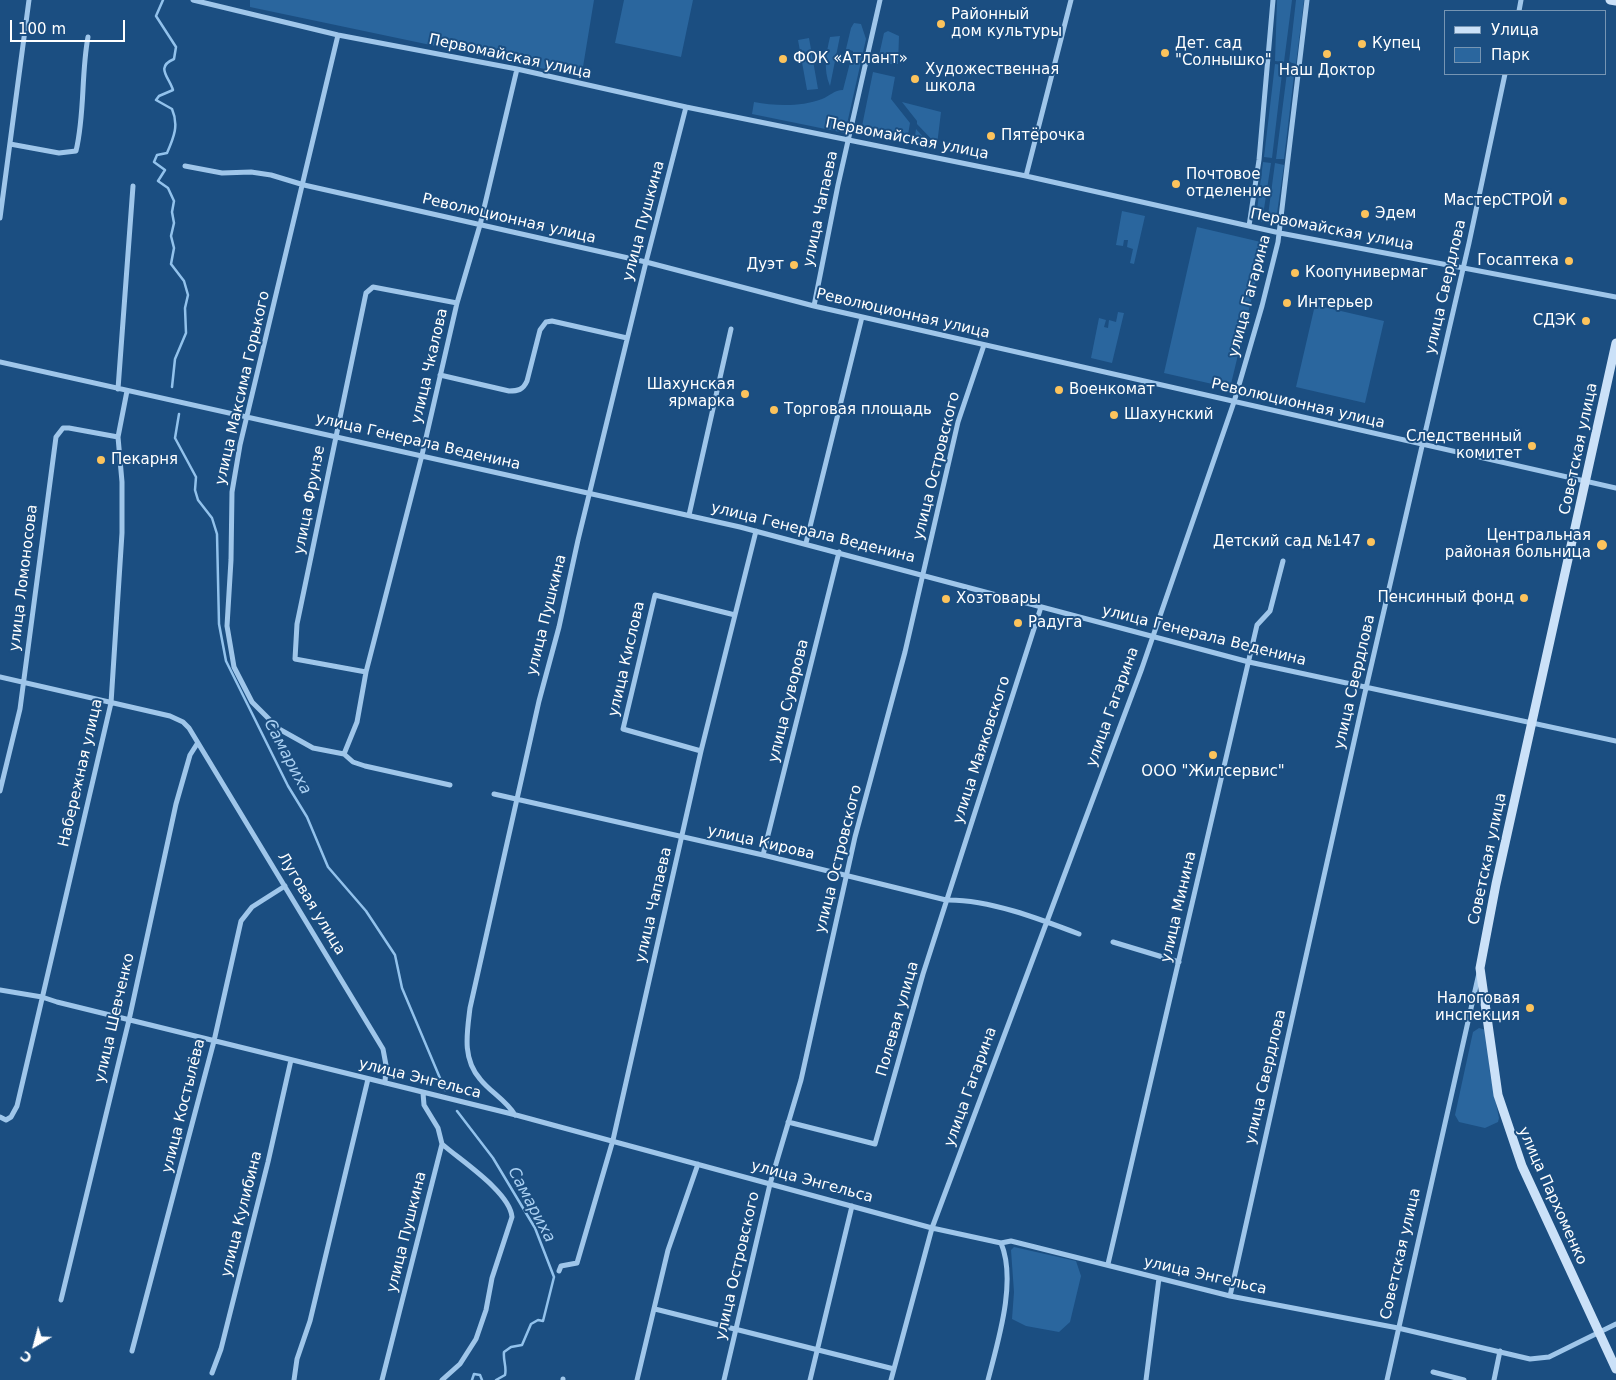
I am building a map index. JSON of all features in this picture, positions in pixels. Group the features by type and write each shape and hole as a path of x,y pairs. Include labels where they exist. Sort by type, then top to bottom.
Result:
{"street":[{"path":"0,218 29,0"},
{"name":"Первомайская улица","path":"193,0 338,35 516,69 686,107 1026,176 1280,233 1616,297"},
{"name":"улица Чапаева","path":"814,306 848,140 880,0"},
{"path":"1026,176 1071,0"},
{"name":"улица Гагарина","path":"1249,226 1259,160 1272,0"},
{"name":"улица Гагарина","path":"891,1380 932,1228 1152,638 1234,402 1262,306 1280,233 1307,0"},
{"path":"1610,0 1616,1"},
{"name":"улица Максима Горького","path":"338,35 248,416 232,492 232,560 227,626 234,668 252,702 279,729 313,748 344,754"},
{"path":"10,144 59,152 76,151 80,136 83,62 88,37"},
{"name":"улица Чкалова","path":"344,754 357,722 366,672 422,455 457,303 480,225 516,69"},
{"name":"улица Свердлова","path":"1230,1296 1366,688 1463,268 1505,75"},
{"name":"улица Пушкина","path":"516,1115 511,1107 479,1079 466,1047 470,1008 538,701 559,627 627,338 686,107"},
{"name":"Революционная улица","path":"185,166 222,173 251,172 271,175 304,185 646,262 814,306 1616,488"},
{"path":"118,389 133,186"},
{"name":"улица Фрунзе","path":"366,672 295,659 298,624 366,293 369,289 386,288 457,303"},
{"path":"806,543 862,317"},
{"path":"440,375 509,391 518,391 527,381 540,330 546,322 552,321 627,338"},
{"path":"689,515 731,329"},
{"name":"Советская улица","path":"1387,1380 1480,968 1616,343"},
{"name":"улица Островского","path":"724,1380 770,1184 801,1080 846,875 923,575 958,422 984,345"},
{"name":"улица Генерала Веденина","path":"0,362 689,515 806,543 1152,638 1249,662 1532,722 1616,742"},
{"name":"Набережная улица","path":"0,1117 6,1120 11,1117 17,1106 111,702 122,533 122,482 118,437 127,391"},
{"name":"улица Ломоносова","path":"0,791 20,709 56,437 63,428 118,437"},
{"name":"улица Чапаева","path":"559,1271 560,1266 577,1263 613,1140 683,838 701,751 756,531"},
{"name":"улица Суворова","path":"763,855 839,552"},
{"name":"улица Минина","path":"1108,1264 1257,625 1270,611 1283,561"},
{"name":"улица Кислова","path":"701,751 623,729 655,595 735,615"},
{"name":"улица Маяковского","path":"946,900 1041,607"},
{"path":"0,677 170,716 183,722 197,744"},
{"name":"Луговая улица","path":"197,744 286,886 384,1049 385,1083"},
{"name":"улица Шевченко","path":"61,1300 128,1020 176,804 190,755 197,744"},
{"path":"344,754 353,762 365,766 450,785"},
{"name":"улица Кирова","path":"494,794 763,855 946,900 970,901 1046,921 1079,934"},
{"name":"улица Костылёва","path":"132,1351 214,1041 241,922 252,907 286,886"},
{"name":"Полевая улица","path":"788,1122 875,1144 946,900"},
{"path":"1112,942 1179,962"},
{"name":"улица Пархоменко","path":"1480,968 1492,1062 1505,1123 1536,1199 1616,1369"},
{"name":"улица Энгельса","path":"0,990 42,996 128,1020 516,1115 932,1228 1001,1243 1011,1242 1108,1264 1230,1296 1398,1328 1530,1358 1542,1359 1616,1324"},
{"name":"улица Кулибина","path":"212,1373 221,1349 268,1162 291,1060"},
{"path":"294,1380 297,1359 310,1321 368,1079"},
{"path":"423,1093 424,1105 438,1128 442,1144 461,1161 479,1171 512,1211 512,1217 492,1278 486,1310 476,1339 460,1364 442,1380"},
{"name":"улица Пушкина","path":"382,1380 442,1144"},
{"path":"637,1380 668,1250 698,1164"},
{"path":"810,1380 852,1206"},
{"path":"988,1380 1006,1296 1006,1254 1001,1243"},
{"path":"1146,1380 1159,1278"},
{"path":"655,1308 817,1351 894,1369"},
{"path":"1494,1380 1500,1351"},
{"path":"1433,1372 1464,1380"}],"green space":[{"path":"250,0 594,0 582,73 578,76 250,7"},
{"path":"624,0 693,0 681,57 615,43"},
{"path":"1277,0 1292,0 1284,62 1275,61"},
{"path":"1296,0 1304,0 1296,64 1289,62"},
{"path":"854,23 861,24 866,39 845,133 752,114 754,102 797,105 814,102 843,90 853,51 846,49"},
{"path":"888,31 899,36 898,64 888,64 878,60 884,33"},
{"path":"840,36 830,86 826,68 827,49 830,37"},
{"path":"809,38 818,89 807,90 798,40"},
{"path":"1275,64 1283,65 1272,158 1264,157"},
{"path":"1288,65 1295,67 1284,159 1276,159"},
{"path":"873,72 895,77 891,99 910,123 907,141 861,131"},
{"path":"902,102 941,112 937,145 917,124 917,121"},
{"path":"916,129 935,150 914,145"},
{"path":"1263,162 1271,163 1262,222 1256,218"},
{"path":"1275,163 1284,165 1276,220 1272,224 1267,223"},
{"path":"1122,211 1145,216 1134,264 1130,263 1133,249 1127,247 1128,240 1124,240 1123,246 1116,245"},
{"path":"1197,227 1265,243 1230,388 1164,373"},
{"path":"1315,305 1384,321 1365,403 1296,387"},
{"path":"1118,312 1124,313 1112,363 1091,358 1099,318 1106,320 1104,327 1108,328 1109,320 1116,322"},
{"path":"1479,1028 1486,1030 1490,1073 1499,1118 1498,1122 1485,1128 1459,1122 1455,1115 1473,1032"},
{"path":"1014,1247 1076,1261 1081,1276 1070,1322 1059,1332 1026,1326 1012,1319 1014,1292 1011,1250"}],"waterway":[{"name":"Самариха","path":"163,0 156,16 176,47 174,59 168,62 164,69 173,90 159,96 156,100 172,109 175,126 174,136 167,153 157,155 154,162 165,170 158,181 168,188 174,201 172,212 174,223 171,236 174,248 171,264 184,281 188,295 185,308 186,333 175,359 172,387"},
{"name":"Самариха","path":"179,414 175,438 196,477 195,490 198,500 212,518 217,534 219,624 226,661 288,786 307,817 328,867 366,911 395,955 402,988 445,1090"},
{"name":"Самариха","path":"457,1111 493,1158 535,1228 554,1277 543,1321 538,1320 531,1324 522,1345 511,1347 504,1352 505,1375 496,1380"},
{"name":"Самариха","path":"472,1380 474,1374 480,1375 482,1380"}],"place":[{"name":"Районный дом культуры","path":"941,24"},
{"name":"Купец","path":"1362,44"},
{"name":"Дет. сад \"Солнышко\"","path":"1165,53"},
{"name":"Наш Доктор","path":"1327,54"},
{"name":"ФОК «Атлант»","path":"783,59"},
{"name":"Художественная школа","path":"915,79"},
{"name":"Пятёрочка","path":"991,136"},
{"name":"Почтовое отделение","path":"1176,184"},
{"name":"МастерСТРОЙ","path":"1563,201"},
{"name":"Эдем","path":"1365,214"},
{"name":"Госаптека","path":"1569,261"},
{"name":"Дуэт","path":"794,265"},
{"name":"Коопунивермаг","path":"1295,273"},
{"name":"Интерьер","path":"1287,303"},
{"name":"СДЭК","path":"1586,321"},
{"name":"Военкомат","path":"1059,390"},
{"name":"Шахунская ярмарка","path":"745,394"},
{"name":"Торговая площадь","path":"774,410"},
{"name":"Шахунский","path":"1114,415"},
{"name":"Следственный комитет","path":"1532,446"},
{"name":"Пекарня","path":"101,460"},
{"name":"Детский сад №147","path":"1371,542"},
{"name":"Центральная районая больница","path":"1602,545"},
{"name":"Пенсинный фонд","path":"1524,598"},
{"name":"Хозтовары","path":"946,599"},
{"name":"Радуга","path":"1018,623"},
{"name":"ООО \"Жилсервис\"","path":"1213,755"},
{"name":"Налоговая инспекция","path":"1530,1008"}]}
